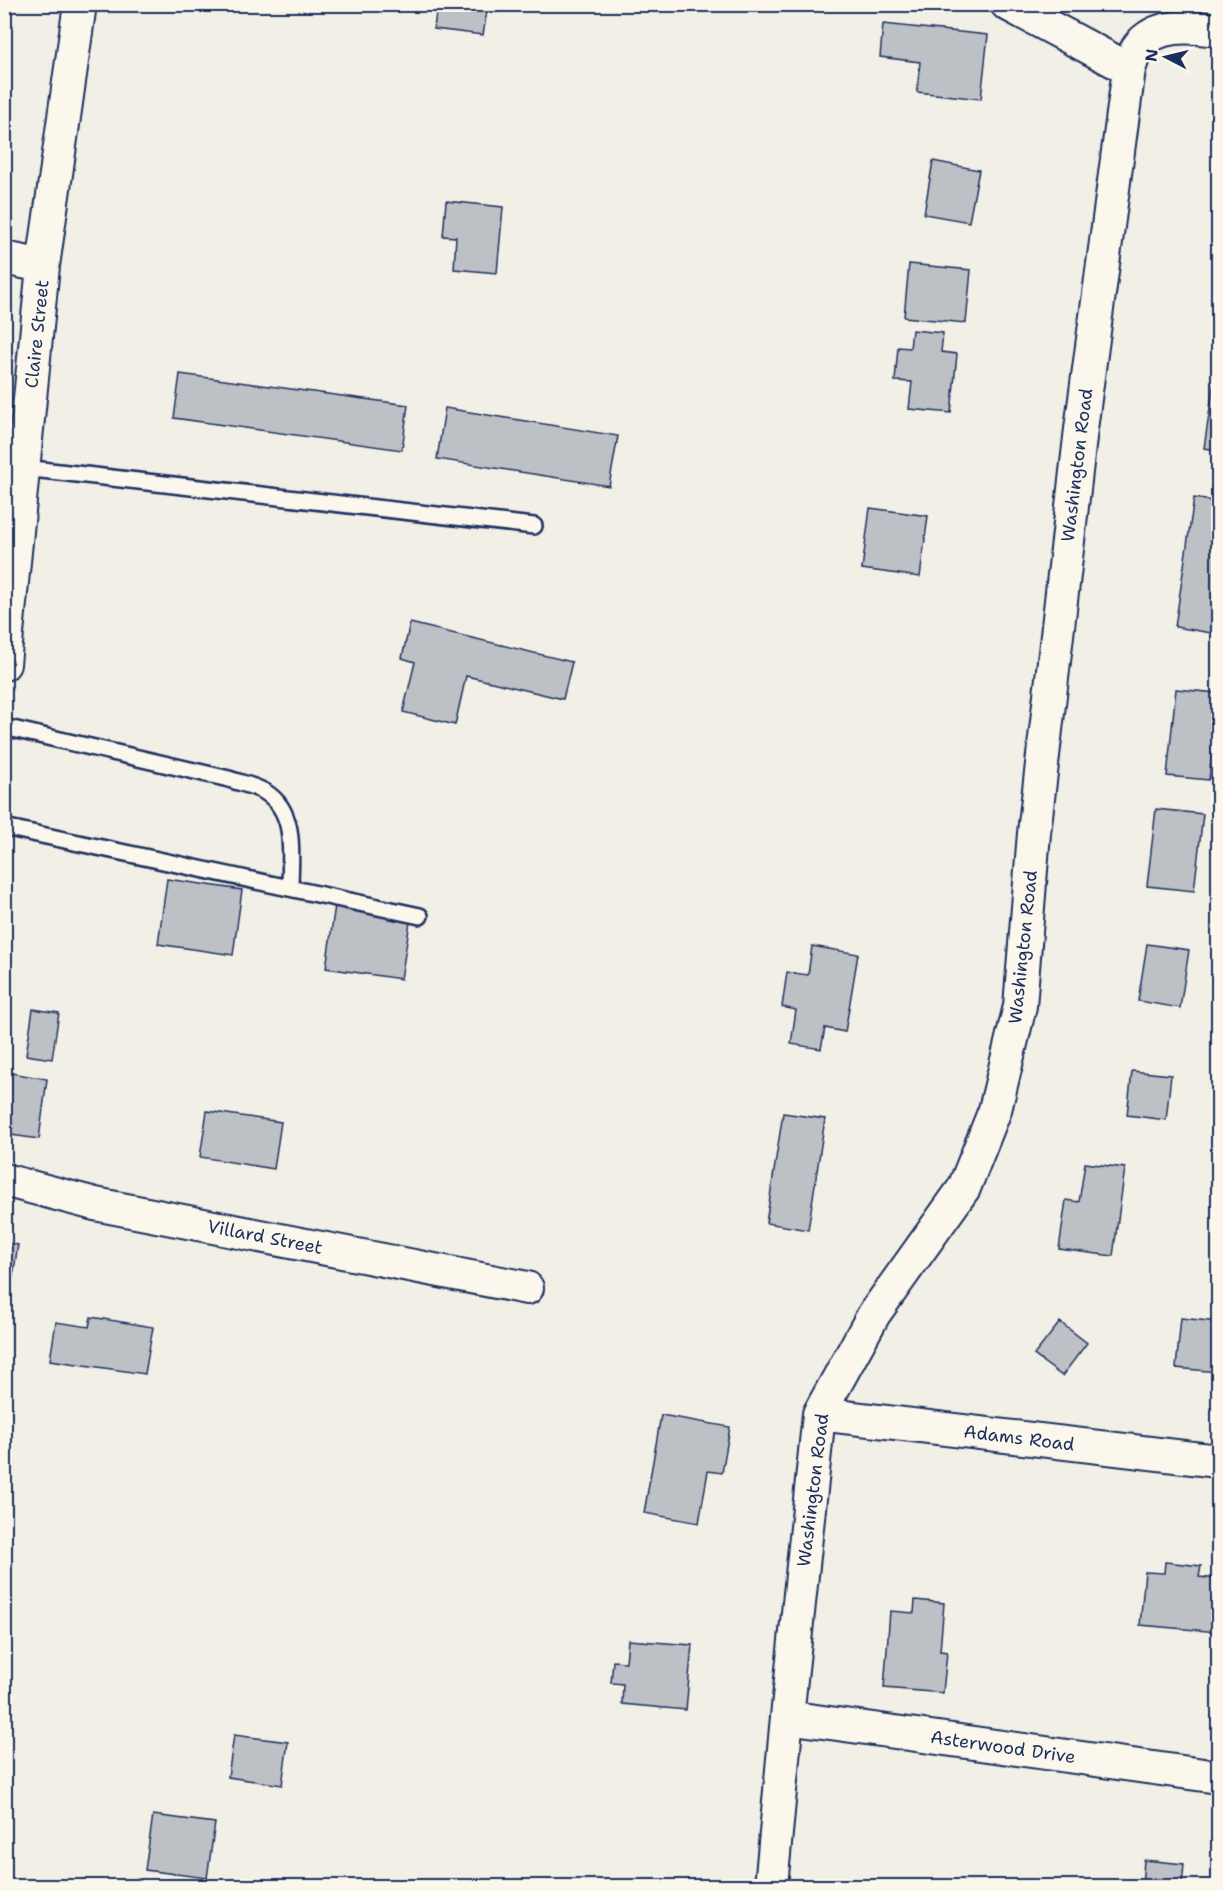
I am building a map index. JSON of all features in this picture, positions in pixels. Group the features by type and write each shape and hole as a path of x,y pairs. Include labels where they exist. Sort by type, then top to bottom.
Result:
{"street":[{"name":"Claire Street","path":"4,664 44,266 80,4"},
{"path":"1007,4 1129,69"},
{"name":"Washington Road","path":"771,1887 819,1414 874,1314 964,1188 995,1110 1020,1006 1034,833 1081,429 1129,69 1137,48 1147,37 1170,28 1218,30"},
{"path":"4,258 44,266"},
{"name":"Villard Street","path":"4,1180 95,1204 527,1288"},
{"name":"Adams Road","path":"819,1414 1218,1461"},
{"name":"Asterwood Drive","path":"787,1718 1218,1778"}],"lane":[{"path":"24,468 534,526"},
{"path":"4,727 229,779 265,792 282,807 290,829 290,888"},
{"path":"4,827 420,916"}],"building":[{"path":"437,4 499,4 498,12 487,11 483,35 434,29"},
{"path":"883,24 988,35 981,99 917,92 920,62 880,57"},
{"path":"933,161 979,170 969,222 924,214"},
{"path":"446,201 503,207 497,273 454,269 456,237 443,236"},
{"path":"909,264 971,270 966,323 904,317"},
{"path":"912,330 943,333 941,352 957,354 951,413 909,409 912,382 895,381 898,347 910,348"},
{"path":"1218,355 1218,450 1204,448"},
{"path":"180,374 408,405 402,450 174,418"},
{"path":"445,408 618,436 609,486 437,459"},
{"path":"1194,498 1218,502 1218,634 1175,627"},
{"path":"870,508 928,516 920,577 862,569"},
{"path":"410,623 572,662 563,699 466,676 455,725 403,712 415,662 402,658"},
{"path":"1176,689 1217,693 1214,727 1218,727 1218,753 1212,752 1209,780 1167,776"},
{"path":"1156,809 1203,814 1194,891 1147,886"},
{"path":"167,879 242,890 233,955 158,944"},
{"path":"335,905 411,916 401,979 326,968"},
{"path":"1147,944 1189,950 1180,1008 1138,1001"},
{"path":"812,946 858,954 845,1032 825,1028 821,1049 791,1044 796,1010 782,1007 787,972 808,975"},
{"path":"33,1009 59,1013 52,1059 26,1055"},
{"path":"1132,1071 1171,1075 1166,1120 1127,1115"},
{"path":"11,1073 47,1079 39,1139 4,1134 4,1116"},
{"path":"1218,1082 1218,1121 1216,1121"},
{"path":"207,1111 281,1122 274,1169 200,1157"},
{"path":"783,1113 825,1119 808,1230 766,1223"},
{"path":"1085,1163 1125,1168 1113,1256 1059,1249 1066,1200 1079,1202"},
{"path":"4,1243 18,1245 6,1319 4,1319"},
{"path":"91,1317 153,1327 145,1374 50,1360 56,1322 89,1327"},
{"path":"1181,1318 1218,1322 1218,1372 1176,1368"},
{"path":"1060,1322 1087,1343 1062,1376 1034,1355"},
{"path":"661,1415 730,1427 722,1473 708,1471 699,1523 644,1513"},
{"path":"1165,1562 1201,1566 1199,1577 1218,1579 1218,1632 1140,1625 1145,1572 1164,1573"},
{"path":"915,1600 944,1603 940,1651 947,1652 943,1693 884,1688 890,1611 914,1613"},
{"path":"628,1640 692,1645 686,1710 622,1704 623,1684 611,1683 613,1661 626,1662"},
{"path":"234,1735 288,1742 282,1785 228,1777"},
{"path":"153,1815 215,1823 207,1878 145,1870"},
{"path":"1144,1860 1184,1864 1182,1886 1142,1886"},
{"path":"961,1883 984,1886 961,1886"}]}
